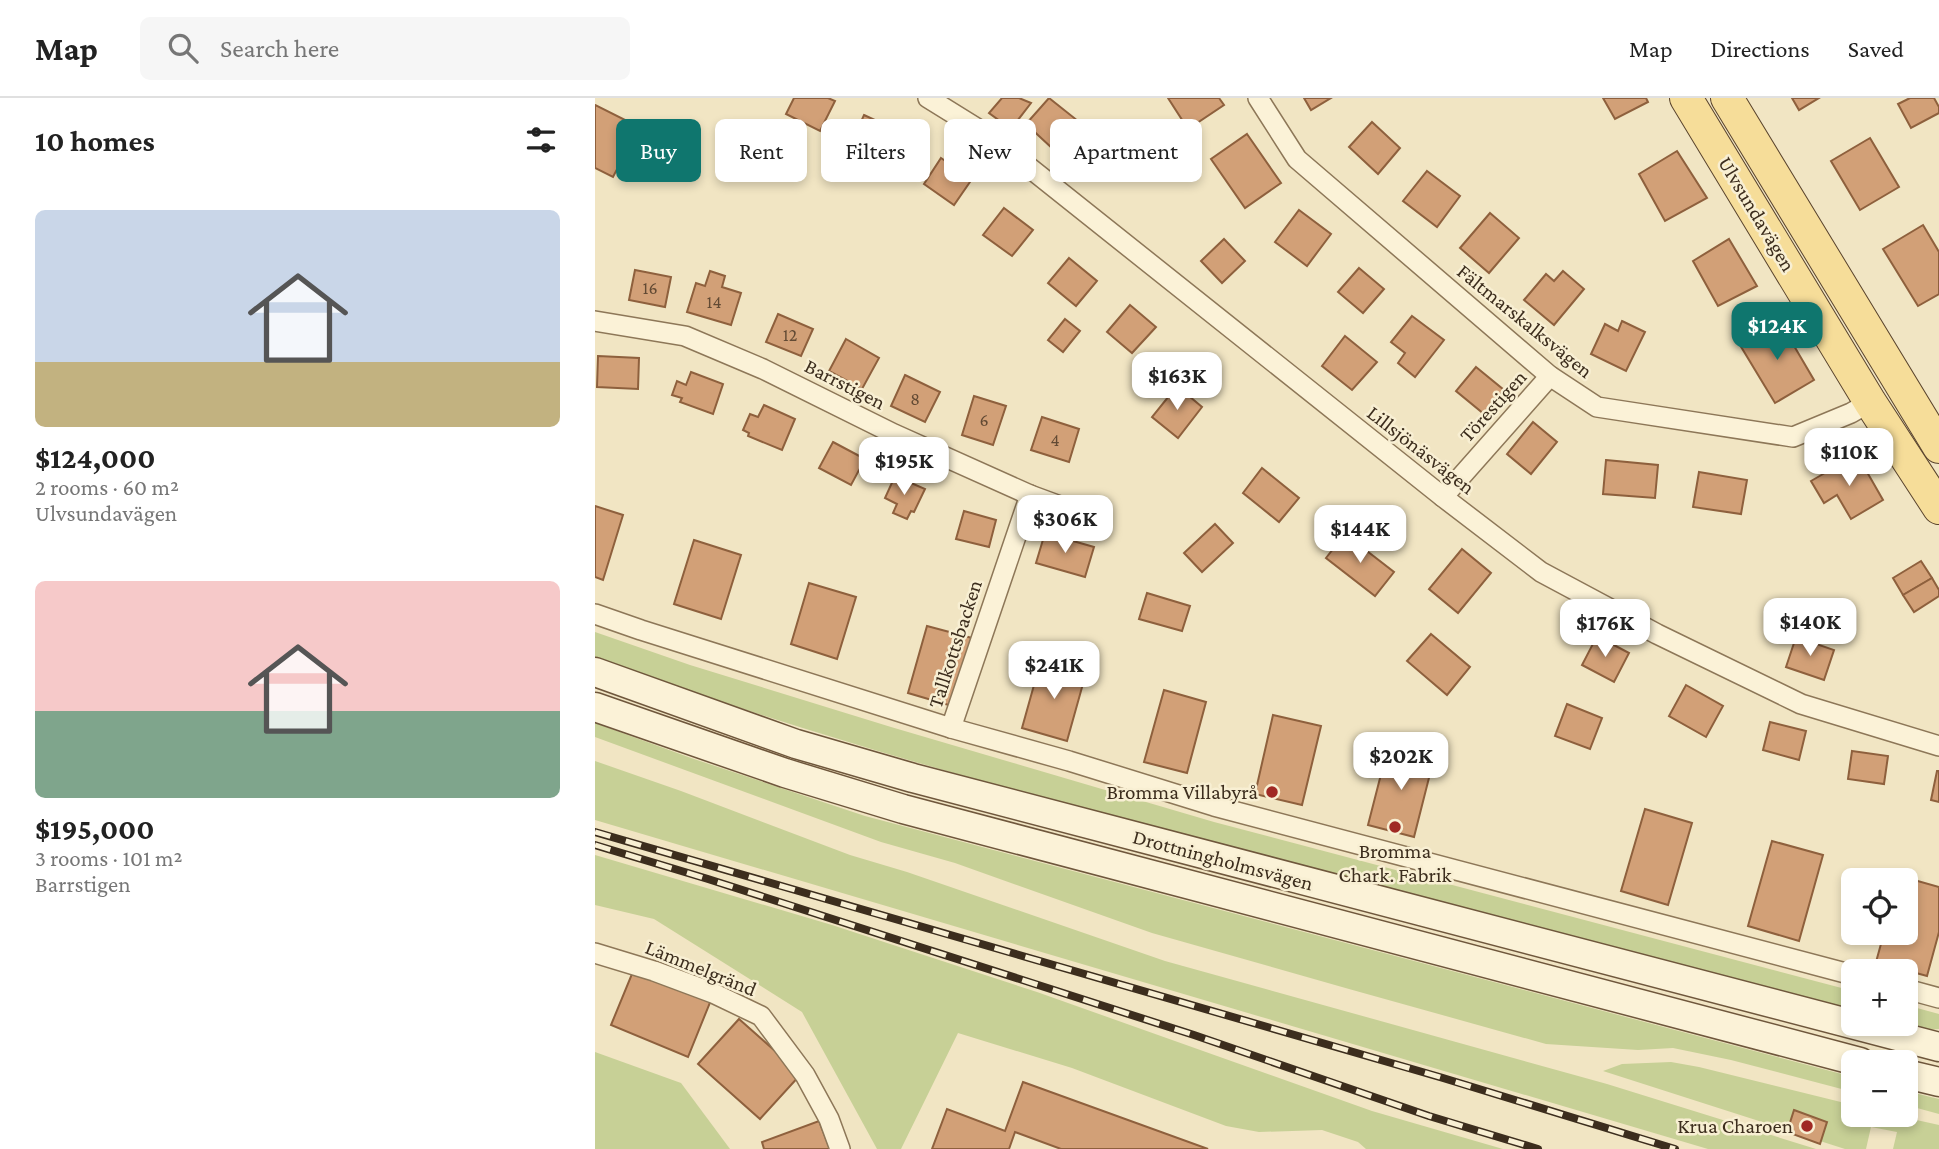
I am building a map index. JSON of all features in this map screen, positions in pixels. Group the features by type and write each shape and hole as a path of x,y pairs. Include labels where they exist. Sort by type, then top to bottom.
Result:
{"main road":[{"name":"Ulvsundavägen","path":"1686,98 1870,402 1939,508"},
{"name":"Ulvsundavägen","path":"1727,98 1939,447"},
{"name":"Drottningholmsvägen","path":"595,672 796,744 913,778 1939,1047"},
{"name":"Drottningholmsvägen","path":"595,707 785,773 903,809 1841,1057"},
{"path":"1918,1077 1939,1083"}],"street":[{"name":"Lillsjönäsvägen","path":"928,98 991,137 1541,572 1657,634 1801,704 1939,746"},
{"name":"Fältmarskalksvägen","path":"1258,98 1297,159 1550,376 1597,407 1793,437 1851,413 1870,402"},
{"name":"Barrstigen","path":"595,321 685,336 763,369 894,434 1030,495 1068,509"},
{"name":"Törestigen","path":"1443,497 1550,376"},
{"name":"Tallkottsbacken","path":"951,728 1030,495"},
{"path":"595,614 641,631 951,728 1215,806 1841,972"},
{"name":"Lämmelgränd","path":"595,953 655,971 713,993 761,1016 805,1075 829,1119 840,1149"},
{"path":"1918,992 1939,998"}],"green space":[{"path":"595,632 690,665 891,727 1214,822 1841,988 1841,1007 1079,808 835,738 674,686 595,657"},
{"path":"595,723 865,816 1841,1074 1841,1089 1673,1048 1638,1050 1546,1044 1152,933 955,863 881,842 595,737"},
{"path":"595,761 850,855 1165,961 1607,1084 1816,1149 1708,1149 595,820"},
{"path":"595,855 832,925 1037,992 1372,1111 1503,1149 1366,1149 1358,1142 1322,1130 1259,1132 1226,1126 1072,1068 958,1033 901,1149 877,1149 802,1012 654,919 595,905"},
{"path":"1918,1008 1939,1014 1939,1029 1918,1028"},
{"path":"595,1052 681,1083 730,1149 595,1149"},
{"path":"1671,1062 1841,1102 1841,1127 1871,1127 1866,1149 1845,1149 1820,1141 1827,1122 1795,1110 1787,1130 1603,1071 1622,1064"},
{"path":"1918,1094 1939,1099 1939,1114 1918,1108"},
{"path":"1918,1120 1939,1125 1939,1149 1893,1149 1897,1132 1871,1127 1918,1127"}],"building":[{"path":"794,98 828,98 835,101 826,119 821,119 820,131 807,124 807,119 796,119 786,114"},
{"path":"1002,98 1019,98 1031,103 1019,119 997,119 989,113"},
{"path":"1049,98 1075,119 1050,119 1050,146 1036,133 1036,119 1030,119"},
{"path":"1168,98 1219,98 1224,105 1202,120 1182,119"},
{"path":"1304,98 1331,98 1311,110"},
{"path":"1603,98 1646,98 1648,102 1615,119"},
{"path":"1792,98 1819,98 1799,110"},
{"path":"1910,98 1934,98 1939,113 1911,128 1898,104"},
{"path":"595,105 623,119 616,119 616,171 613,177 595,168"},
{"path":"1372,122 1400,148 1378,174 1349,147"},
{"path":"1247,134 1281,183 1245,208 1211,159"},
{"path":"1870,138 1899,187 1860,210 1831,161"},
{"path":"1677,151 1707,198 1665,221 1639,174"},
{"path":"941,158 944,160 944,182 970,182 954,205 924,184 930,182 930,175"},
{"path":"1427,171 1460,196 1437,227 1403,201"},
{"path":"1004,208 1033,230 1012,256 983,235"},
{"path":"1299,210 1331,234 1307,266 1275,242"},
{"path":"1490,213 1519,238 1489,273 1460,248"},
{"path":"1923,225 1939,252 1939,294 1918,306 1883,249"},
{"path":"1224,239 1245,261 1222,283 1201,261"},
{"path":"1729,239 1757,286 1718,306 1693,261"},
{"path":"1069,258 1097,281 1076,306 1048,283"},
{"path":"1359,268 1384,289 1363,313 1338,292"},
{"path":"635,270 671,277 665,307 629,300"},
{"path":"710,271 725,276 722,287 741,293 731,325 687,312 696,283 705,286"},
{"path":"1563,271 1584,289 1554,325 1524,300 1546,274 1554,281"},
{"path":"1130,305 1156,327 1132,353 1107,332"},
{"path":"778,314 813,329 801,356 766,342"},
{"path":"1412,316 1444,340 1415,377 1398,363 1405,353 1391,342"},
{"path":"1065,319 1080,331 1063,352 1048,340"},
{"path":"1622,321 1645,332 1626,371 1591,354 1605,324 1618,331"},
{"path":"1780,322 1814,380 1775,403 1740,345"},
{"path":"1345,336 1377,362 1352,390 1322,366"},
{"path":"846,339 879,358 862,389 829,371"},
{"path":"598,356 639,358 638,389 597,387"},
{"path":"1476,367 1504,390 1484,414 1456,391"},
{"path":"691,372 723,384 713,414 680,402 682,398 672,395 677,381 686,385"},
{"path":"905,375 940,392 925,422 891,406"},
{"path":"1177,386 1202,407 1178,438 1152,417"},
{"path":"974,396 1006,406 993,445 962,435"},
{"path":"764,405 795,419 782,450 748,436 749,433 743,430 750,414 758,417"},
{"path":"1042,417 1079,429 1069,462 1031,450"},
{"path":"1533,422 1557,442 1531,474 1507,454"},
{"path":"833,442 865,459 851,485 819,468"},
{"path":"1849,459 1855,469 1863,465 1883,500 1851,519 1837,495 1824,503 1811,481"},
{"path":"1606,460 1658,465 1655,498 1603,494"},
{"path":"1262,468 1299,498 1279,522 1243,493"},
{"path":"1699,472 1747,480 1741,514 1693,507"},
{"path":"895,476 925,489 914,512 911,511 907,519 893,513 897,504 885,498"},
{"path":"595,506 623,515 603,580 595,577"},
{"path":"964,511 996,520 989,547 956,539"},
{"path":"1215,524 1233,543 1202,572 1184,553"},
{"path":"1045,533 1094,547 1085,577 1036,563"},
{"path":"1345,534 1394,572 1375,596 1326,558"},
{"path":"694,540 741,555 721,619 674,604"},
{"path":"1462,549 1491,573 1458,613 1429,589"},
{"path":"1921,561 1932,578 1903,595 1893,578"},
{"path":"1932,578 1939,590 1939,596 1914,612 1903,595"},
{"path":"809,583 856,597 837,659 791,644"},
{"path":"1147,593 1190,606 1182,631 1139,619"},
{"path":"927,626 972,638 952,706 908,693"},
{"path":"1431,634 1470,667 1447,695 1407,661"},
{"path":"1597,636 1629,653 1614,682 1582,665"},
{"path":"1796,637 1834,650 1824,680 1786,667"},
{"path":"1041,660 1086,673 1067,741 1022,728"},
{"path":"1686,685 1723,706 1706,737 1669,716"},
{"path":"1164,690 1206,702 1187,773 1144,762"},
{"path":"1567,704 1602,718 1590,749 1555,736"},
{"path":"1273,715 1321,726 1302,805 1255,794"},
{"path":"1770,722 1806,731 1799,760 1763,750"},
{"path":"1388,747 1434,758 1414,837 1368,825"},
{"path":"1852,751 1888,756 1884,784 1848,779"},
{"path":"1939,771 1939,802 1931,800"},
{"path":"1645,809 1692,823 1668,905 1621,891"},
{"path":"1772,841 1823,855 1799,941 1748,926"},
{"path":"1918,881 1939,887 1939,932 1927,976 1918,974 1918,959 1877,959 1881,945 1918,945"},
{"path":"634,969 711,1000 688,1057 611,1025"},
{"path":"739,1019 801,1074 760,1119 698,1064"},
{"path":"1023,1082 1208,1149 1061,1149 1015,1132 1009,1149 932,1149 947,1109 1005,1131"},
{"name":"Krua Charoen","path":"1794,1110 1827,1122 1820,1144 1787,1132"},
{"path":"819,1121 830,1149 764,1149 762,1142"}],"railway":[{"path":"595,832 1443,1078 1675,1149"},
{"path":"595,845 1194,1035 1429,1116 1538,1149"}],"place":[{"name":"Bromma Villabyrå","path":"1272,792"},
{"name":"Bromma Chark. Fabrik","path":"1395,827"},
{"name":"Krua Charoen","path":"1807,1126"}]}
